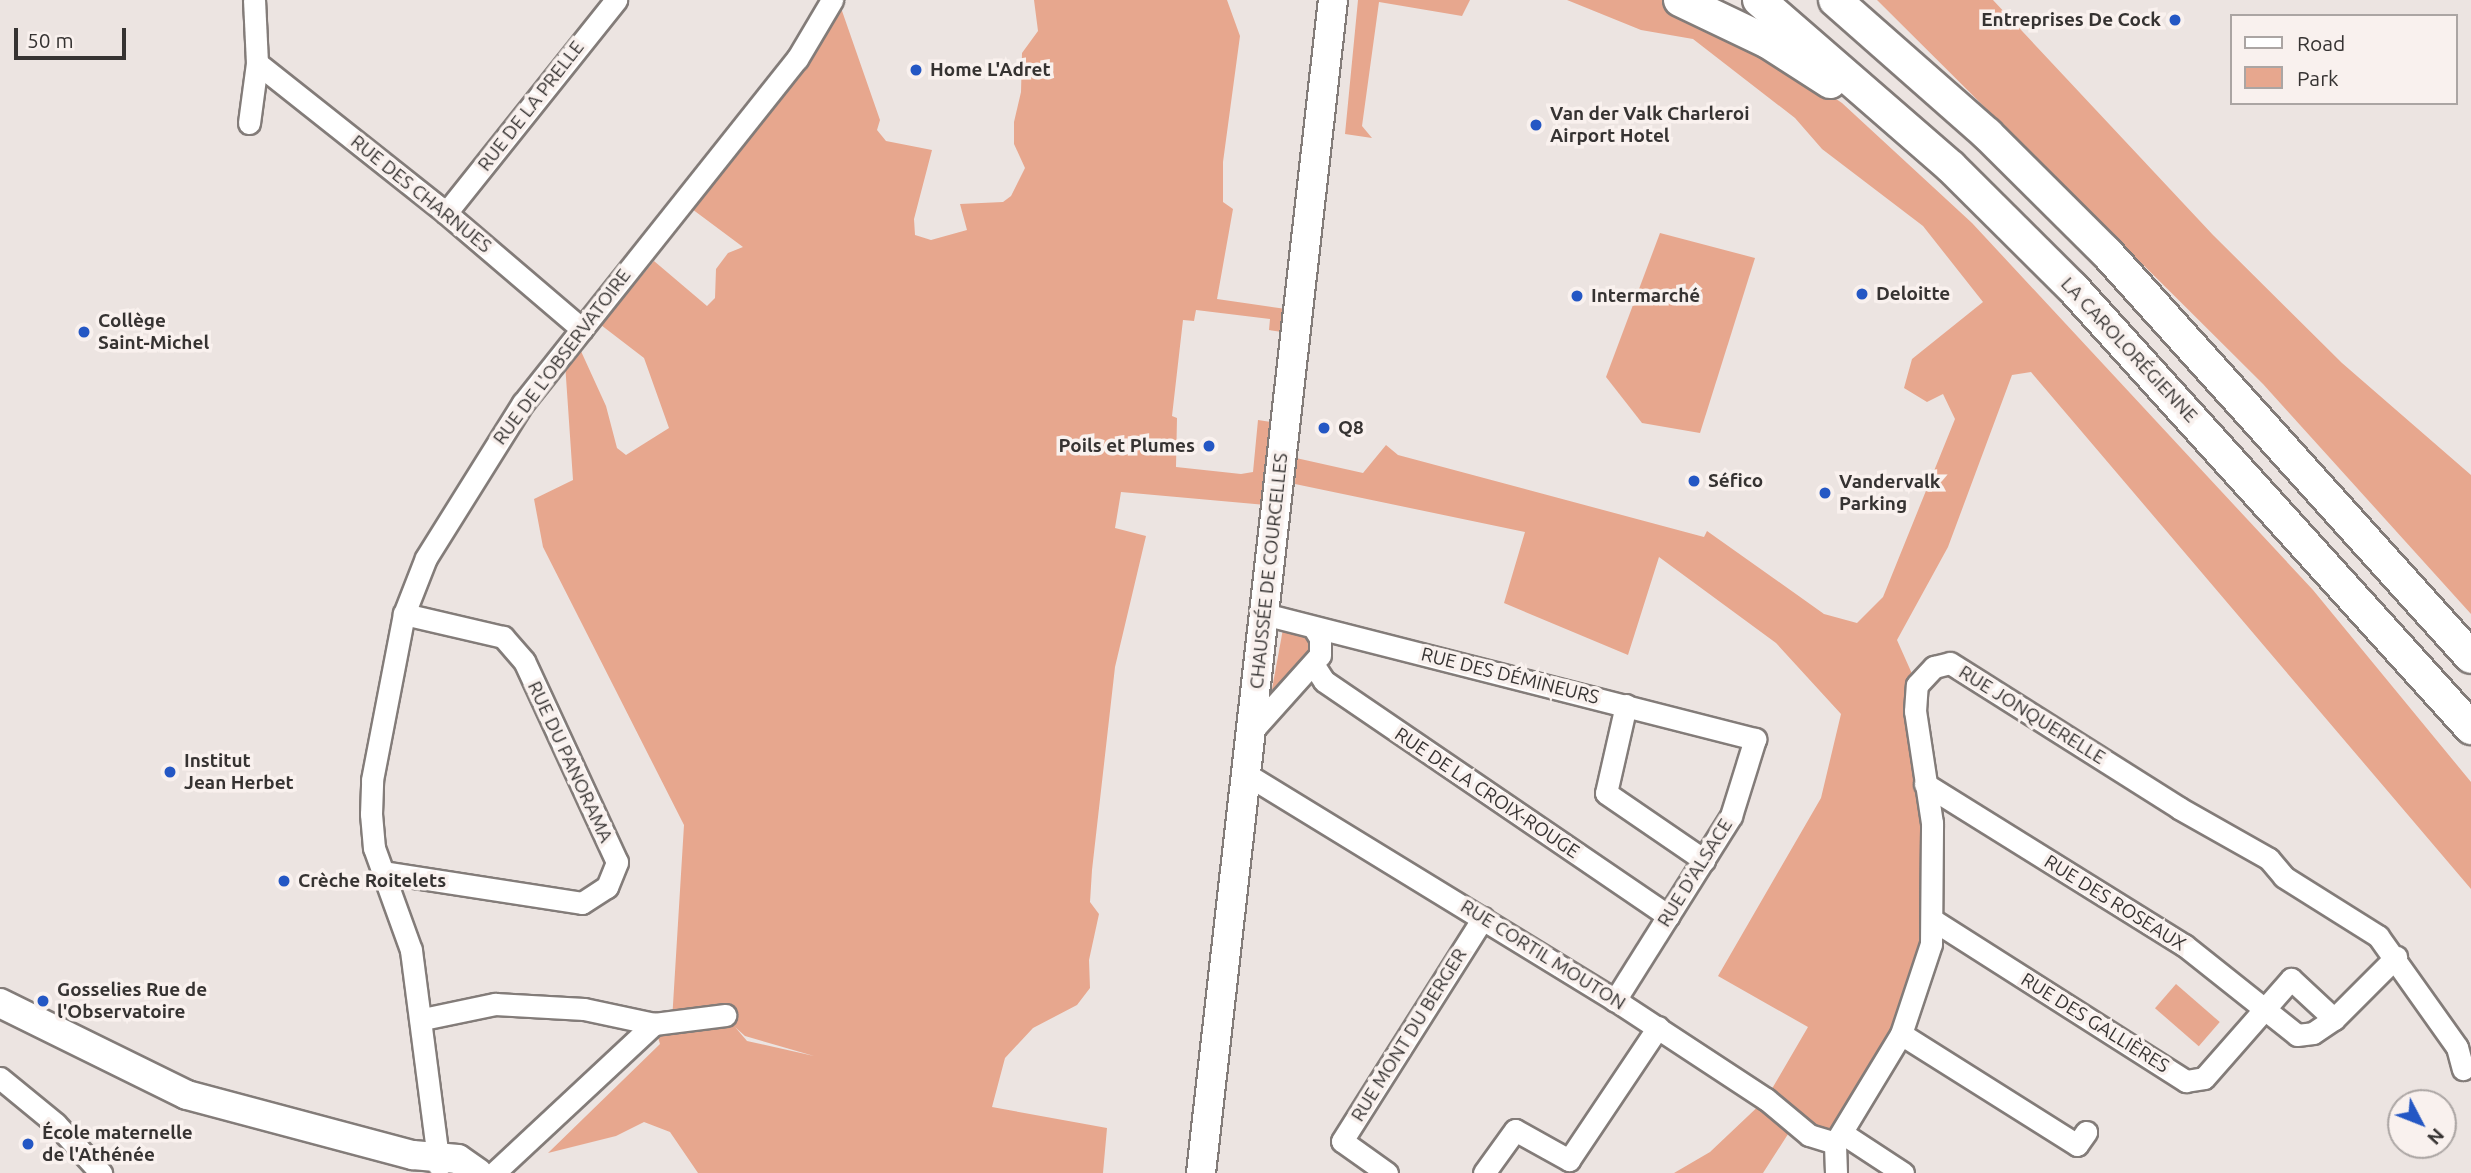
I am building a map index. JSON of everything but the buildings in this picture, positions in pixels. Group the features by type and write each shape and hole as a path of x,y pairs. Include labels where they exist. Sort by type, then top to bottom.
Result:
{"highway":[{"path":"1680,0 1779,48 1822,75 1912,151 1951,167"},
{"name":"LA CAROLORÉGIENNE","path":"1759,0 1951,167 2146,367 2471,729"},
{"path":"1835,0 1987,134 2199,352 2471,657"},
{"path":"1866,0 1956,86 1987,134"}],"main road":[{"name":"CHAUSSÉE DE COURCELLES","path":"1201,1173 1333,0"},
{"path":"0,1003 197,1099 440,1167 458,1159 478,1173"}],"street":[{"path":"249,123 257,63 254,0"},
{"name":"RUE DE LA PRELLE","path":"446,213 616,0"},
{"name":"RUE DE L'OBSERVATOIRE","path":"440,1167 423,1019 411,950 382,872 372,825 372,779 404,614 426,558 523,403 797,59 832,0"},
{"name":"RUE DES CHARNUES","path":"257,63 446,213 582,329"},
{"name":"RUE DU PANORAMA","path":"382,872 582,903 607,887 617,862 524,661 503,637 404,614"},
{"name":"RUE DES DÉMINEURS","path":"1264,614 1755,739"},
{"path":"1251,732 1313,664 1320,646 1313,627"},
{"name":"RUE JONQUERELLE","path":"1838,1138 1900,1034 1931,944 1932,823 1915,711 1917,685 1934,667 1950,663 2179,808 2269,859 2284,877 2378,936 2396,957 2457,1047 2463,1069"},
{"name":"RUE DE LA CROIX-ROUGE","path":"1313,664 1324,681 1668,916"},
{"path":"1626,705 1606,793 1704,860"},
{"name":"RUE D'ALSACE","path":"1615,1000 1731,817 1755,739"},
{"name":"RUE CORTIL MOUTON","path":"1246,774 1615,1000 1766,1099 1809,1135 1838,1138 1903,1173"},
{"name":"RUE DES ROSEAUX","path":"1925,783 2184,945 2263,1011 2297,1035 2313,1034 2334,1019"},
{"name":"RUE MONT DU BERGER","path":"1387,1173 1342,1141 1483,918"},
{"name":"RUE DES GALLIÈRES","path":"1933,920 2186,1081 2204,1078 2291,979 2334,1019"},
{"path":"2334,1019 2396,957"},
{"path":"423,1019 495,1004 584,1009 654,1024 725,1016"},
{"path":"494,1173 654,1024"},
{"path":"1484,1173 1515,1130 1569,1160 1657,1027"},
{"path":"1900,1034 2077,1145 2087,1132"},
{"path":"0,1078 56,1124 101,1173"},
{"path":"1836,1173 1838,1138"}],"green space":[{"path":"1034,0 1227,0 1240,36 1223,162 1223,202 1233,209 1217,299 1286,309 1282,332 1269,330 1270,319 1196,310 1194,321 1183,320 1172,416 1177,418 1176,467 1241,474 1253,472 1258,420 1271,422 1266,505 1121,492 1115,528 1146,536 1115,667 1092,870 1090,902 1099,914 1089,960 1090,988 1077,1005 1033,1028 1005,1058 992,1107 1107,1128 1103,1173 698,1173 670,1132 644,1122 616,1136 548,1153 660,1044 654,1024 672,1021 684,825 543,547 534,499 573,480 565,363 580,349 606,406 617,448 626,455 669,428 644,358 601,325 654,261 707,306 715,298 716,269 728,253 743,247 692,209 841,8 880,120 877,130 886,141 932,150 914,219 915,235 931,240 967,230 960,204 1003,202 1011,196 1025,168 1014,144 1014,122 1021,92 1022,53 1038,31","holes":["735,1027 745,1036 814,1056 747,1041"]},
{"path":"1358,0 1470,0 1462,16 1379,2 1362,126 1372,138 1345,134"},
{"path":"1567,0 1674,0 1711,15 1842,103 1972,223 2313,590 2471,782 2471,889 2031,372 2012,375 1948,547 1897,640 1917,685 1928,952 1901,1034 1835,1143 1790,1131 1763,1173 1674,1173 1710,1152 1766,1099 1808,1027 1718,976 1821,798 1841,714 1776,643 1659,557 1628,655 1504,603 1525,532 1295,484 1296,458 1363,473 1386,445 1398,455 1704,537 1707,531 1824,614 1857,623 1883,597 1955,419 1943,394 1927,402 1904,388 1912,359 1983,302 1923,226 1822,149 1795,118 1693,39 1641,30"},
{"path":"1877,0 1993,0 2213,235 2342,363 2471,475 2471,614 2263,384"},
{"path":"1660,233 1755,258 1700,433 1642,423 1606,377"},
{"path":"1283,629 1315,637 1316,660 1282,691 1272,689"},
{"path":"2176,984 2220,1022 2199,1046 2155,1008"}],"place":[{"name":"Entreprises De Cock","path":"2175,20"},
{"name":"Home L'Adret","path":"916,70"},
{"name":"Van der Valk Charleroi Airport Hotel","path":"1536,125"},
{"name":"Deloitte","path":"1862,294"},
{"name":"Intermarché","path":"1577,296"},
{"name":"Collège Saint-Michel","path":"84,332"},
{"name":"Q8","path":"1324,428"},
{"name":"Poils et Plumes","path":"1209,446"},
{"name":"Séfico","path":"1694,481"},
{"name":"Vandervalk Parking","path":"1825,493"},
{"name":"Institut Jean Herbet","path":"170,772"},
{"name":"Crèche Roitelets","path":"284,881"},
{"name":"Gosselies Rue de l'Observatoire","path":"43,1001"},
{"name":"École maternelle de l'Athénée","path":"28,1144"}]}
